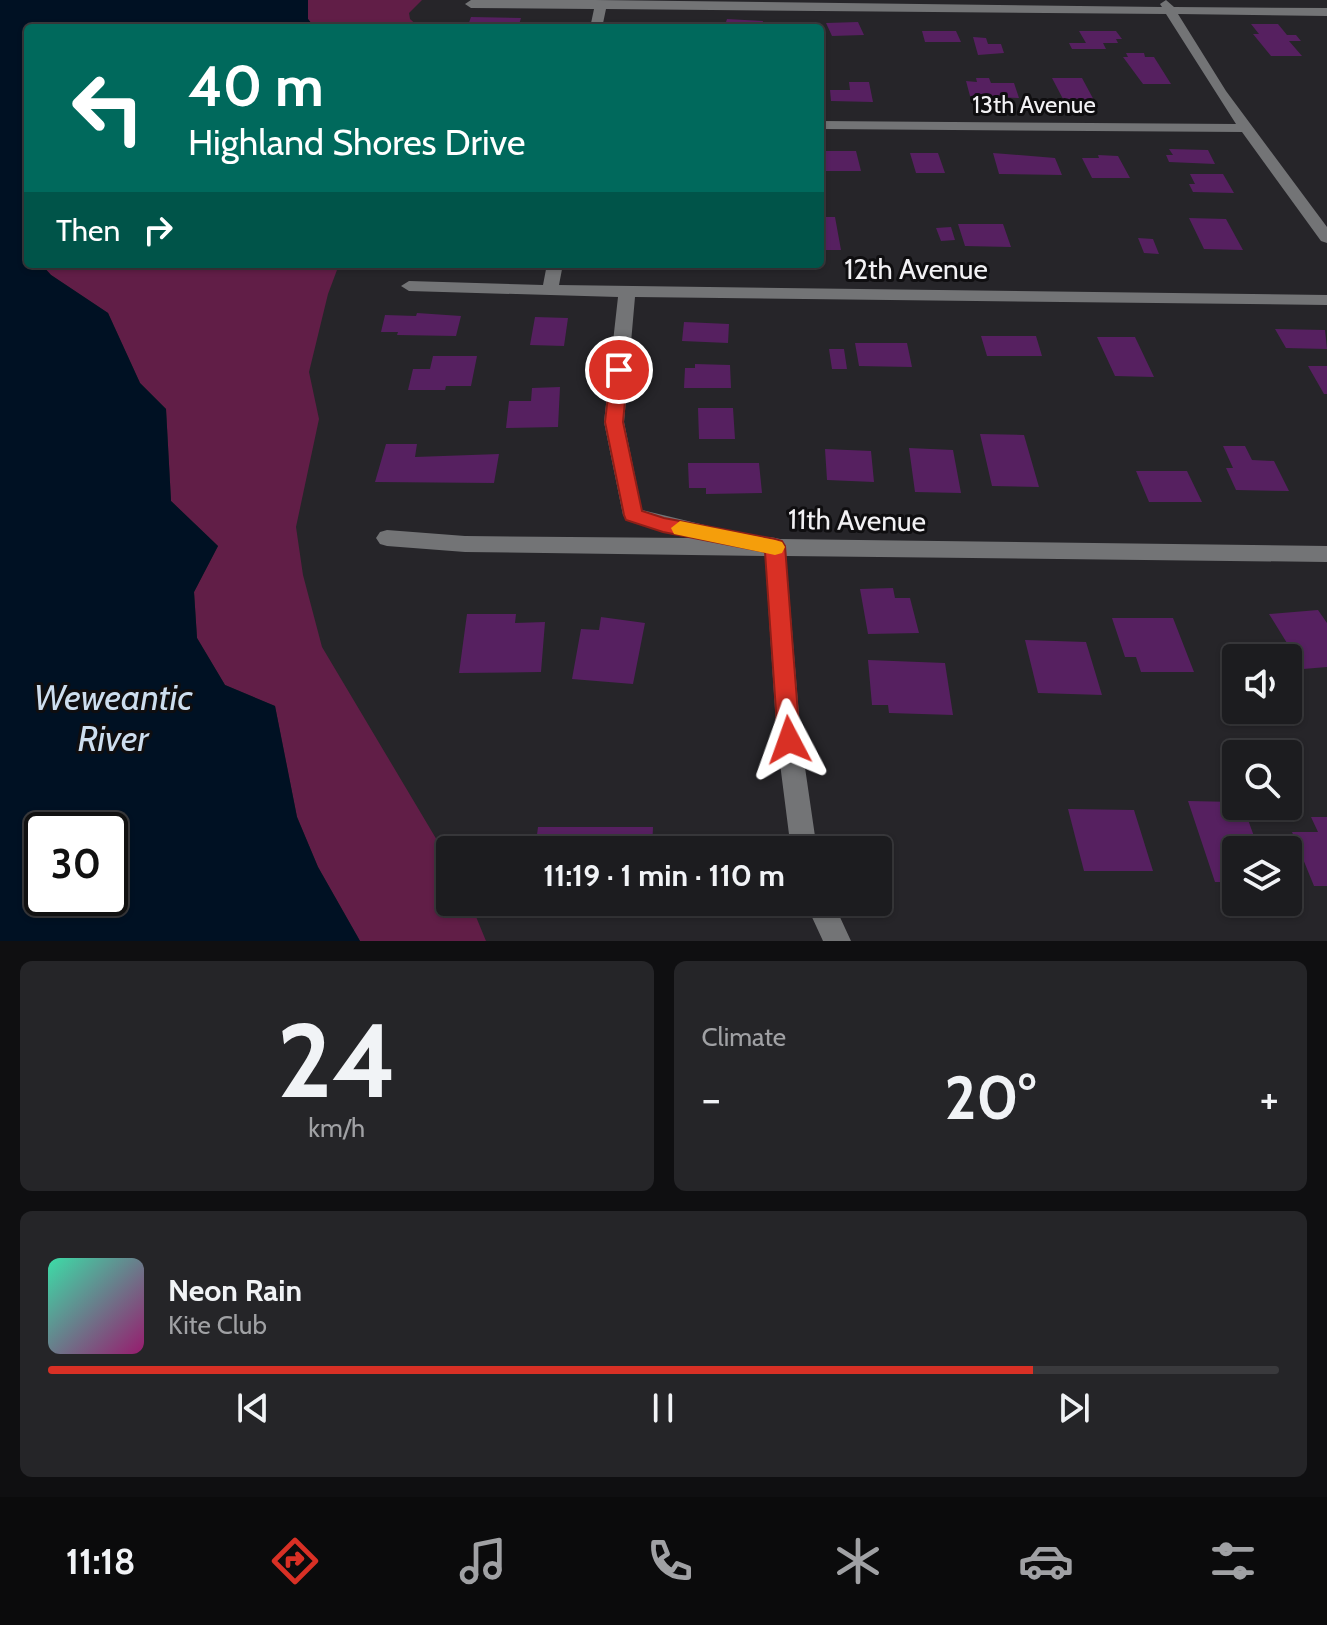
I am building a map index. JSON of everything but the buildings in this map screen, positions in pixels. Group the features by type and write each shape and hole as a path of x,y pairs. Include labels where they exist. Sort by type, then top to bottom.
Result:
{"street":[{"path":"597,24 601,2"},
{"path":"471,4 1168,6 1327,12"},
{"path":"1168,6 1220,92 1327,238"},
{"name":"13th Avenue","path":"824,125 1248,128"},
{"path":"550,290 554,268"},
{"name":"12th Avenue","path":"409,286 627,292 1327,300"},
{"path":"627,292 614,422 633,515 663,525 775,546 789,740 802,836"},
{"name":"11th Avenue","path":"387,538 480,544 1327,554"},
{"path":"825,916 837,941"}],"shaded area":[{"path":"308,0 422,0 409,13 416,24 312,24 308,19"},
{"path":"45,268 339,268 328,294 309,372 319,419 296,527 303,575 322,647 436,838 436,916 476,916 486,941 360,941 318,867 297,817 275,706 225,685 197,638 194,592 218,546 171,501 166,409 140,383 108,313"}],"water":[{"name":"Weweantic River","path":"0,0 308,0 308,19 312,24 24,24 24,268 45,268 108,313 140,383 166,409 171,501 218,546 194,592 197,638 225,685 275,706 297,817 318,867 360,941 0,941"}],"slow traffic":[{"path":"680,528 775,547"}],"route":[{"path":"619,370 614,422 633,515 663,525 775,546 789,740"}]}
